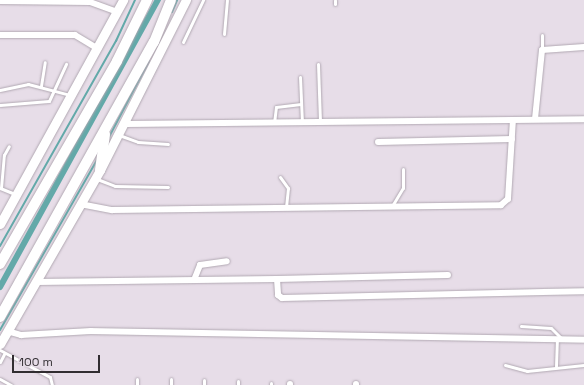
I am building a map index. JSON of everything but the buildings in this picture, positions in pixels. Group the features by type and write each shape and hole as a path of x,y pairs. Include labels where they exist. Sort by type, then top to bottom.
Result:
{"highway":[{"path":"0,264 121,55 147,0"},
{"path":"0,317 154,42 171,0"},
{"path":"98,174 106,128"}],"main road":[{"path":"0,224 98,49 123,0"},
{"path":"0,344 98,174 186,0"}],"street":[{"path":"0,2 90,2 118,12"},
{"path":"0,35 75,35 98,49"},
{"path":"535,120 542,50 584,46"},
{"path":"126,124 584,119"},
{"path":"80,204 112,210 505,203 513,120"},
{"path":"378,142 512,139"},
{"path":"194,280 200,265 227,261"},
{"path":"36,282 448,275"},
{"path":"277,279 278,294 282,298 584,291"},
{"path":"7,331 21,335 91,332 584,340"}],"lane":[{"path":"183,42 203,0"},
{"path":"224,34 227,0"},
{"path":"542,35 542,50"},
{"path":"41,86 45,62"},
{"path":"0,105 45,103 54,89 66,64"},
{"path":"318,64 320,122"},
{"path":"300,77 302,123"},
{"path":"0,90 19,83 41,86 72,95"},
{"path":"274,123 276,107 301,104"},
{"path":"119,134 138,142 168,144"},
{"path":"10,146 4,155 1,188 16,195"},
{"path":"392,206 403,188 403,169"},
{"path":"98,174 115,186 168,187"},
{"path":"280,177 288,188 286,208"},
{"path":"521,326 551,328 560,340 556,366"},
{"path":"0,350 4,354 50,377 52,385"},
{"path":"0,362 4,354"},
{"path":"505,364 526,371 556,366 584,365"},
{"path":"0,379 11,385"},
{"path":"136,379 137,385"},
{"path":"171,379 171,385"},
{"path":"204,380 204,385"}],"waterway":[{"path":"0,246 116,41 135,0"},
{"path":"0,287 158,0"},
{"path":"172,12 177,0"},
{"path":"109,137 149,61"},
{"path":"0,330 97,160"}]}
